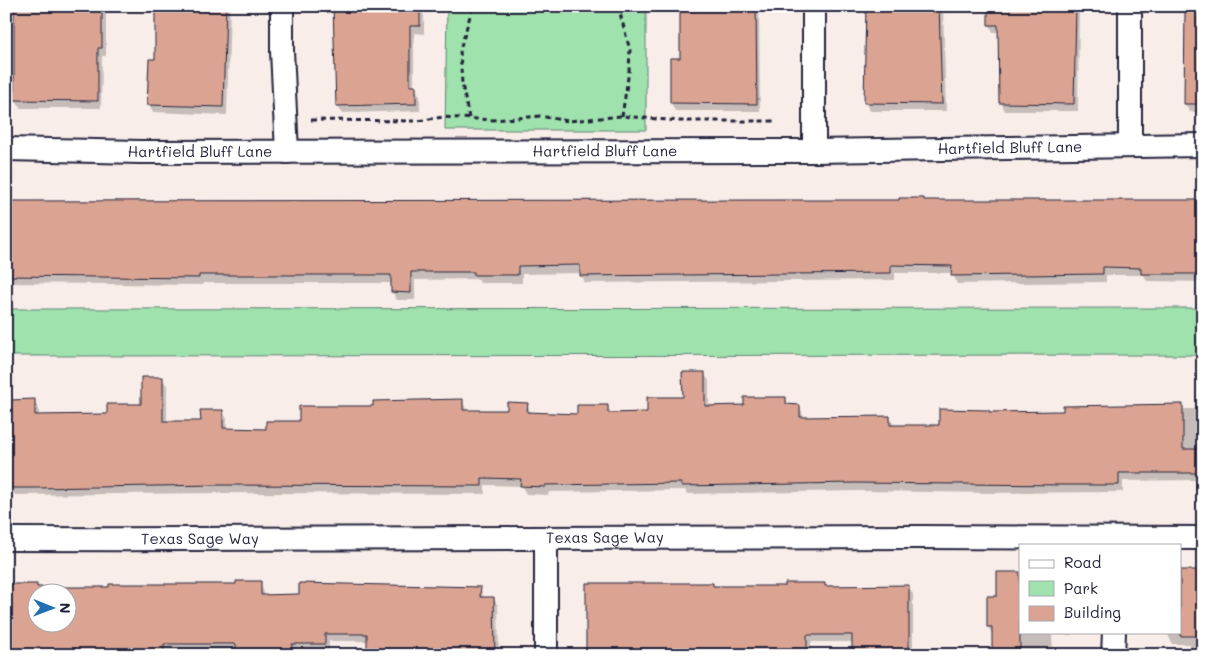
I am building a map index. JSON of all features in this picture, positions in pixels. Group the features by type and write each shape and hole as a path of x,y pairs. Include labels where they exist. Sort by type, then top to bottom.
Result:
{"street":[{"path":"282,6 282,50 287,152"},
{"path":"814,6 814,151"},
{"path":"1130,6 1130,146"},
{"name":"Hartfield Bluff Lane","path":"6,149 140,152 814,151 1203,145"},
{"path":"546,538 546,655"},
{"name":"Texas Sage Way","path":"6,539 546,538 1115,541 1203,538"},
{"path":"1113,655 1114,634"}],"path":[{"path":"469,118 462,84 460,50 473,6"},
{"path":"618,6 630,50 629,71 622,116"},
{"path":"311,120 417,121 443,117 508,120 540,116 568,121 622,116 679,121 777,121"}],"green space":[{"path":"447,6 646,6 646,130 445,130"},
{"path":"1203,308 1203,355 6,356 6,309"}],"building":[{"path":"14,6 102,6 102,48 98,48 98,101 14,100"},
{"path":"226,6 223,107 147,105 149,59 155,59 155,7"},
{"path":"333,6 420,7 420,26 410,26 410,86 416,86 416,104 336,106"},
{"path":"680,6 756,6 757,104 670,103 670,58 680,58"},
{"path":"866,6 939,6 942,104 864,103"},
{"path":"988,6 1076,6 1074,104 999,103 998,25 988,25"},
{"path":"1185,6 1203,6 1203,104 1184,104"},
{"path":"899,198 924,198 924,200 1203,200 1203,274 1141,274 1141,268 1103,267 1103,274 951,276 952,266 891,265 891,273 580,276 580,265 518,266 518,275 474,275 474,272 411,272 411,293 391,292 391,275 199,275 199,278 6,276 6,201 899,200"},
{"path":"682,372 705,372 705,406 744,405 744,397 786,397 786,404 800,405 800,417 890,416 890,425 939,425 939,409 989,410 989,412 1063,411 1063,406 1183,404 1183,449 1203,449 1203,473 1119,473 1119,485 855,483 681,486 681,483 545,485 545,487 520,486 521,479 482,478 482,486 217,485 9,488 9,481 6,481 6,414 10,414 10,400 35,399 35,415 107,414 107,404 141,404 141,377 163,377 163,421 201,421 200,410 223,410 223,428 266,429 266,421 299,421 299,406 373,406 373,401 463,399 463,410 507,410 507,402 528,403 527,412 577,414 577,405 608,405 608,413 647,412 647,397 683,397"},
{"path":"1182,570 1203,570 1203,636 1180,636 1182,634"},
{"path":"997,572 1019,572 1020,655 992,655 992,627 987,627 987,596 997,596"},
{"path":"236,581 261,581 261,595 299,594 299,583 481,587 480,597 494,597 495,655 367,655 367,634 325,634 325,644 292,644 292,655 236,655 236,644 164,644 164,655 82,655 82,651 37,651 37,655 6,655 6,584 28,584 28,634 78,634 78,587 109,587 109,584 236,584"},
{"path":"586,583 713,583 713,586 785,586 785,583 825,583 825,586 909,585 909,655 852,655 852,635 807,635 807,651 776,651 776,655 586,655"}]}
